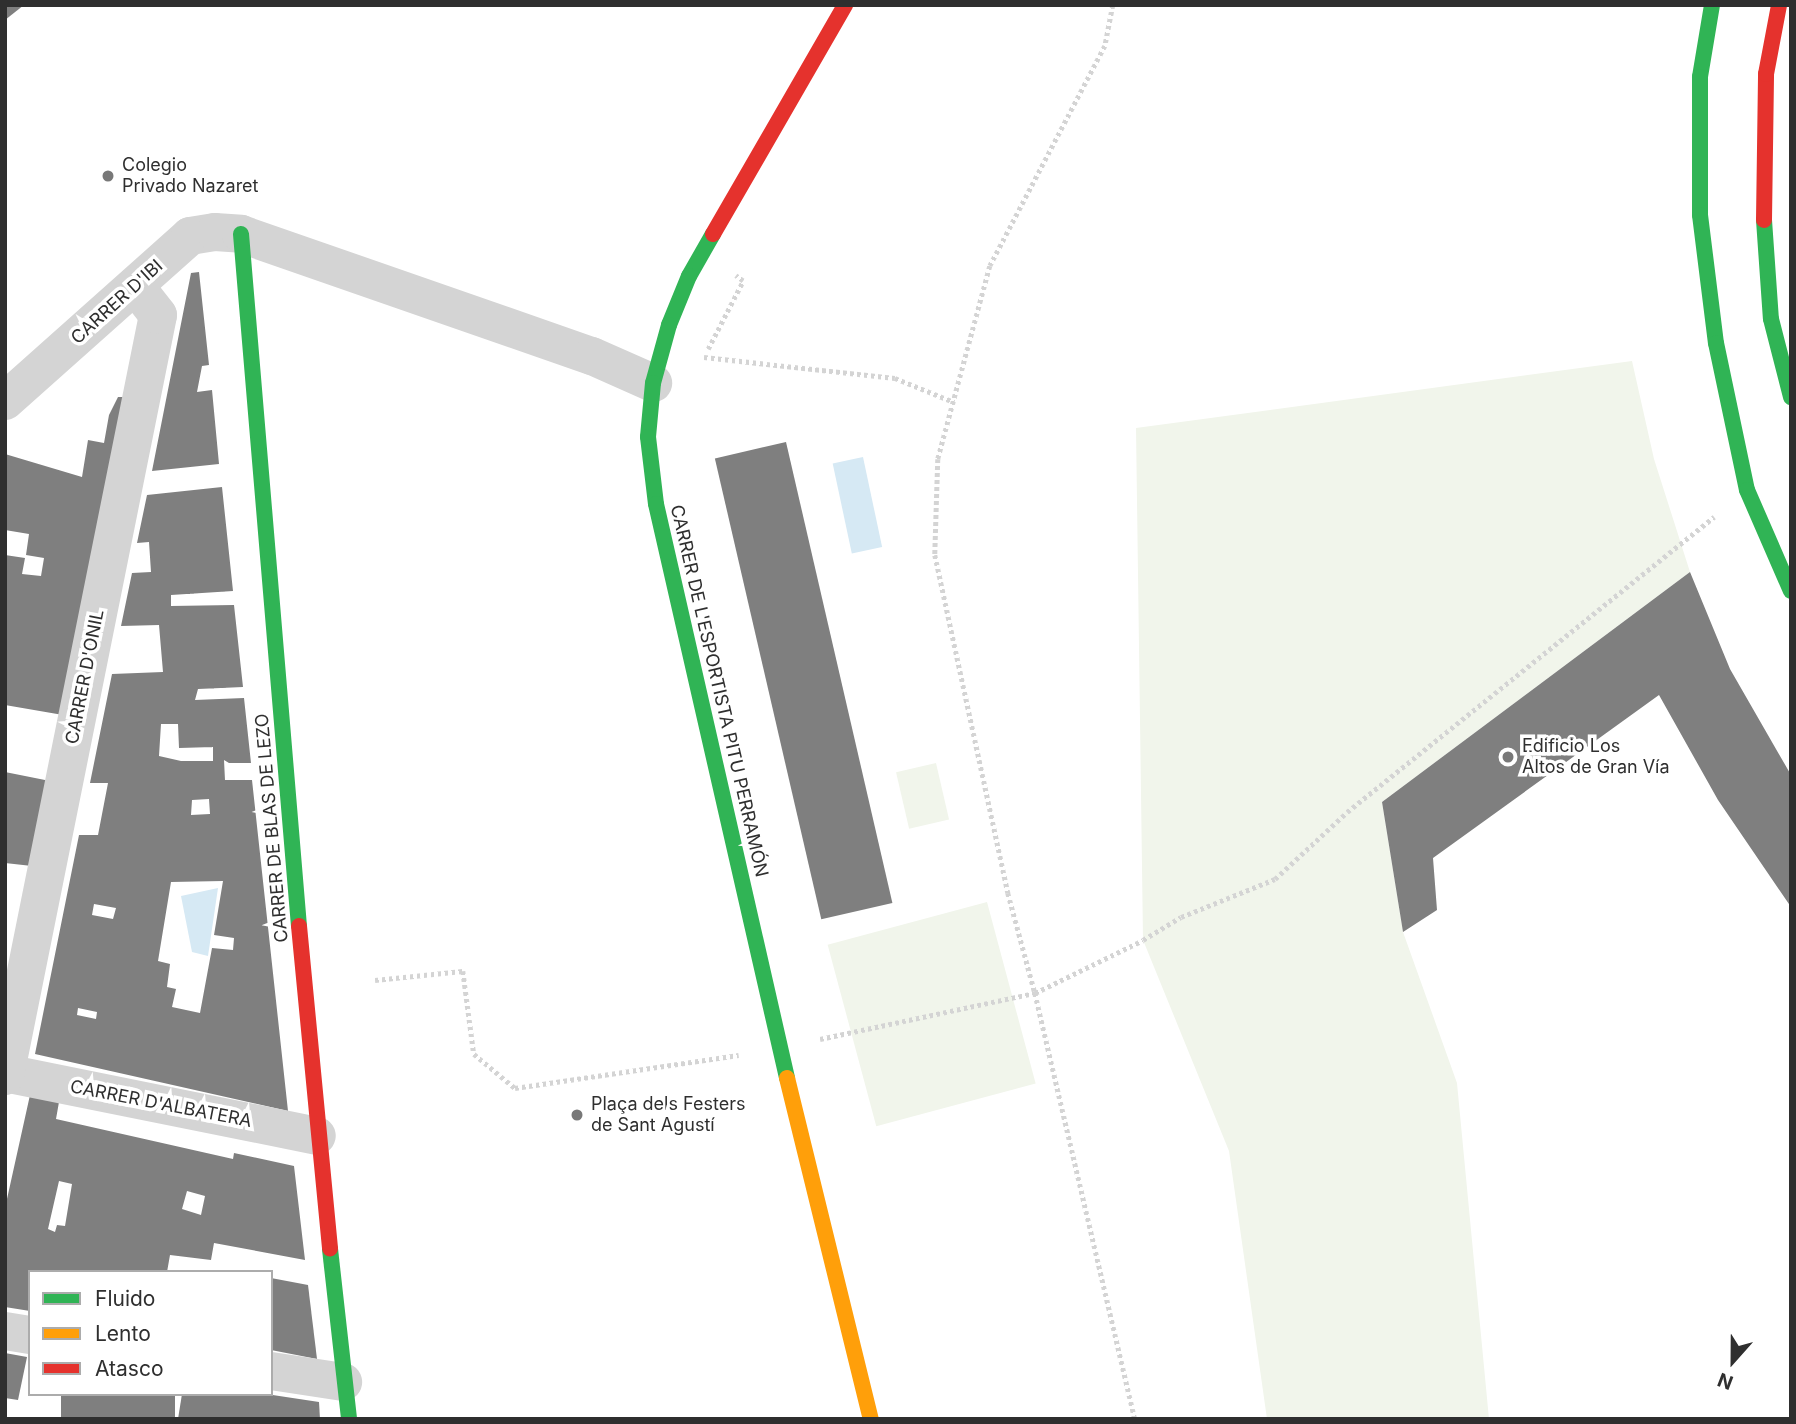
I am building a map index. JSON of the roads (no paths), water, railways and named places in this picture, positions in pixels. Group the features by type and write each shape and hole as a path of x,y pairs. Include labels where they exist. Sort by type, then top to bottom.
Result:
{"street":[{"name":"CARRER DE L'ESPORTISTA PITU PERRAMÓN","path":"845,5 700,254 668,325 653,383 648,437 656,504 780,1048 871,1419"},
{"path":"1712,5 1700,77 1700,215 1716,343 1747,490 1791,591"},
{"path":"1779,5 1766,74 1763,203 1771,319 1791,397"},
{"name":"CARRER D'IBI","path":"5,401 190,236 215,232 241,233 593,356 653,383"},
{"name":"CARRER DE BLAS DE LEZO","path":"241,233 317,1136 349,1419"},
{"name":"CARRER D'ONIL","path":"5,1074 158,315 135,286"},
{"name":"CARRER D'ALBATERA","path":"5,1074 317,1136"},
{"path":"5,1331 28,1335"},
{"path":"273,1371 343,1382"}],"water":[{"path":"863,457 882,547 852,553 833,463"},
{"path":"218,888 208,956 192,952 181,896"}],"place":[{"name":"Colegio Privado Nazaret","path":"108,176"},
{"name":"Edificio Los Altos de Gran Vía","path":"1508,757"},
{"name":"Plaça dels Festers de Sant Agustí","path":"577,1115"}]}
